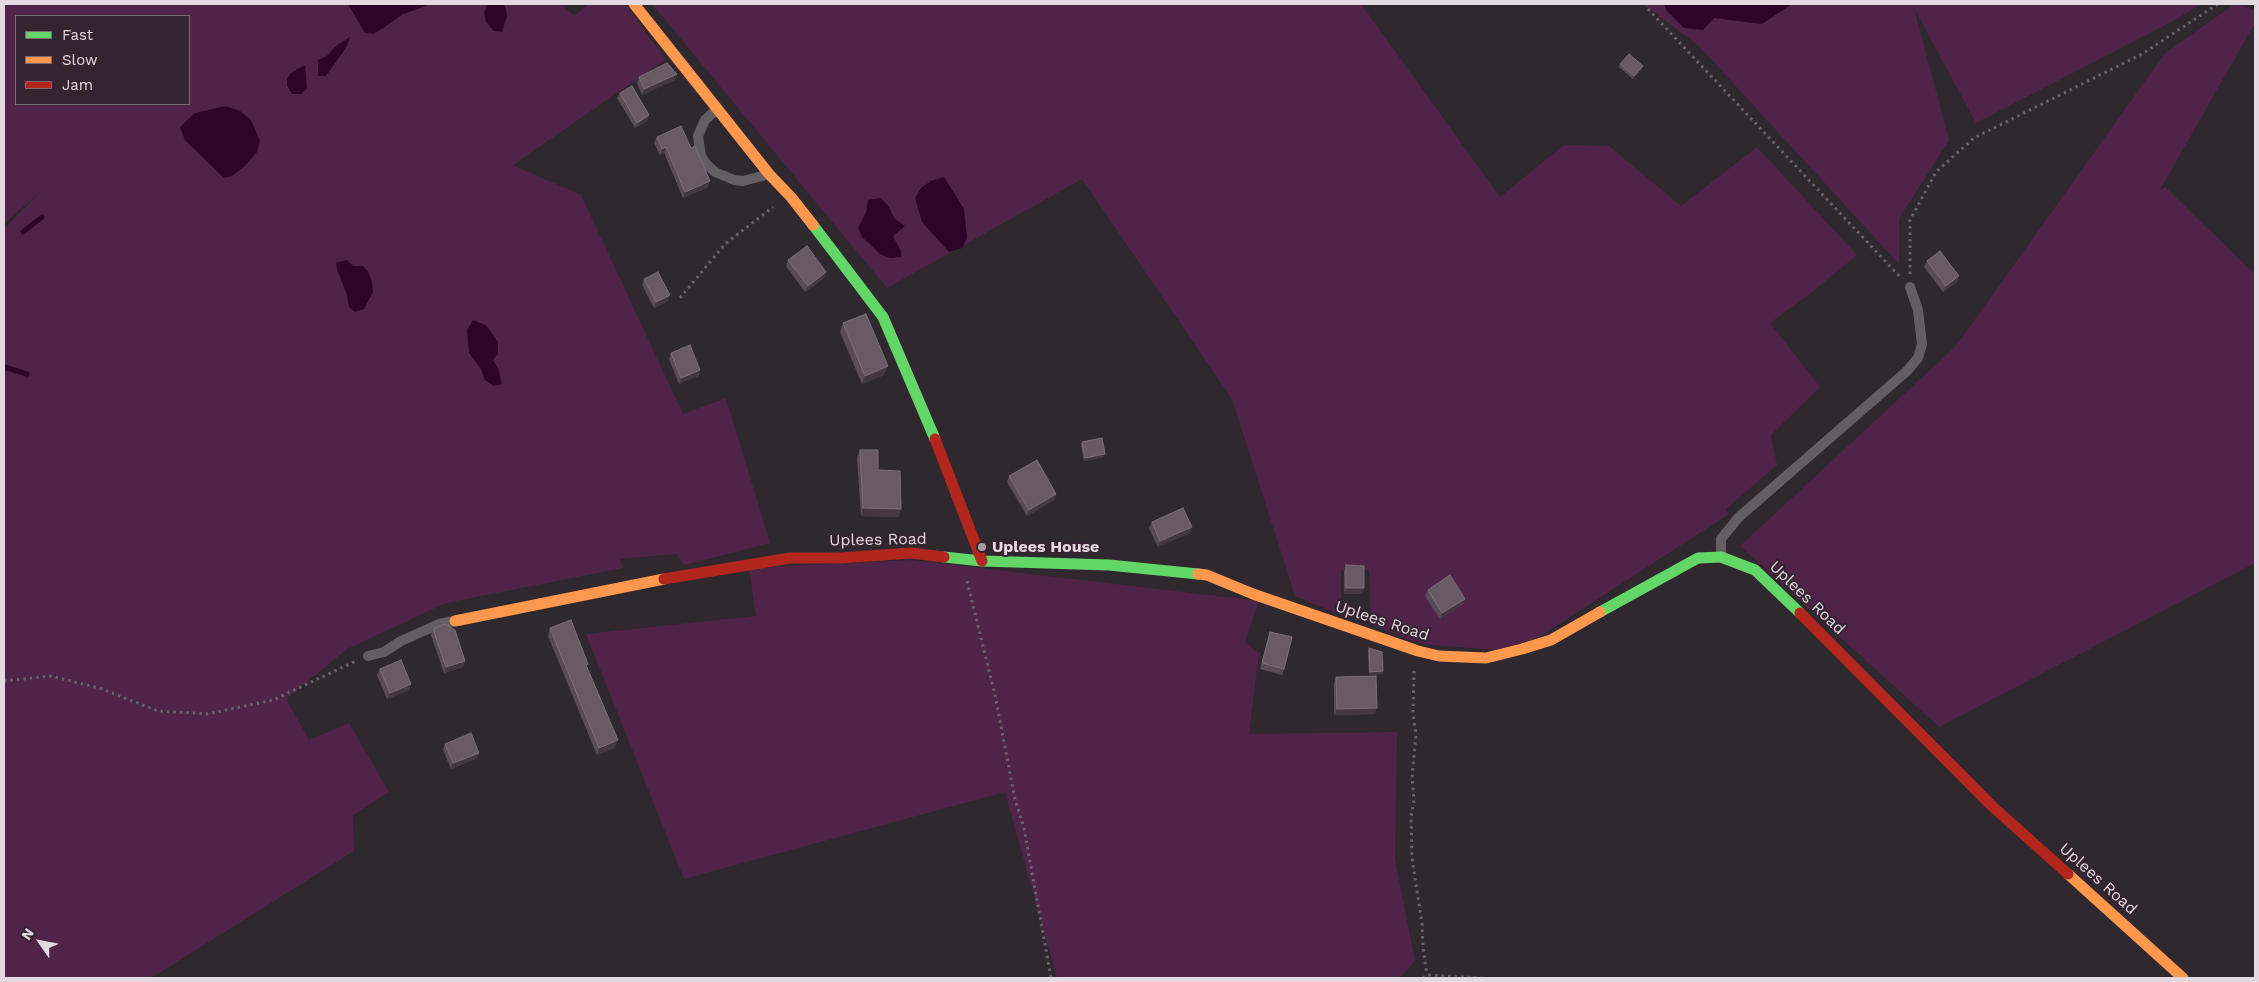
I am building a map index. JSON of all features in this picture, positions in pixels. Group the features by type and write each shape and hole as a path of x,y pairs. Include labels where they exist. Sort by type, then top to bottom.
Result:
{"street":[{"path":"634,4 769,174 790,197 883,317 932,432 982,561"},
{"name":"Uplees Road","path":"455,620 708,570 790,558 840,558 911,553 982,561 1109,564 1207,575 1253,594 1418,652 1439,656 1486,658 1551,640 1664,574 1698,558 1721,557 1755,570 1770,582 1992,806 2183,978"}],"lane":[{"path":"718,109 705,120 700,128 699,147 706,164 714,172 734,180 754,179 769,174"},
{"path":"1721,557 1721,539 1739,516 1907,371 1918,358 1922,344 1918,310 1910,287"},
{"path":"368,656 384,652 424,631 455,620"}],"path":[{"path":"1910,287 1910,220 1936,172 1974,138 2142,54 2218,4"},
{"path":"1648,9 1910,287"},
{"path":"680,298 725,244 762,213 790,197"},
{"path":"964,558 967,581 995,695 1015,799 1024,828 1051,978"},
{"path":"1418,652 1412,691 1416,735 1412,777 1414,800 1411,818 1412,858 1427,975"},
{"path":"4,681 51,676 99,688 158,711 208,714 273,700 368,656"},
{"path":"1423,978 1427,975 1482,978"}],"shaded area":[{"path":"4,4 348,4 365,33 384,28 403,14 431,4 487,4 484,13 501,32 507,16 503,4 561,4 574,16 589,4 625,4 666,59 513,165 581,195 683,414 726,398 770,543 684,565 677,554 620,559 623,568 446,603 347,649 286,699 309,740 349,723 389,792 353,815 354,851 151,978 4,978 4,229 40,192 4,224","holes":["344,40 347,46 326,76 319,76 318,60 327,56","195,113 224,178 185,140 180,127","347,260 353,266 362,266 373,292 364,309 349,307 347,295 337,269 337,263"]},
{"path":"348,4 431,4 403,14 374,34 365,33"},
{"path":"487,4 503,4 505,6 507,16 502,32 494,31 486,22 484,13"},
{"path":"652,4 1361,4 1500,197 1564,145 1609,146 1681,206 1757,147 1857,255 1811,293 1770,323 1820,387 1771,435 1777,465 1726,509 1729,514 1536,639 1494,650 1422,644 1371,625 1369,570 1341,571 1341,615 1295,596 1232,399 1082,179 887,288"},
{"path":"1643,4 1664,4 1666,10 1762,24 1792,4 2200,4 2177,19 1976,123 1914,8 1949,140 1899,219 1899,264 1699,46"},
{"path":"1664,4 1792,4 1762,24 1714,18 1703,30 1684,28 1666,10"},
{"path":"2235,4 2255,10 2255,23 2160,190 2165,187 2255,274 2255,563 1939,727 1740,546 1956,346 2165,53"},
{"path":"350,37 347,46 326,76 318,76 318,60 327,56 335,47"},
{"path":"305,65 307,89 301,94 292,94 287,86 287,79 291,73"},
{"path":"226,106 240,111 251,120 260,141 257,152 245,166 232,176 224,178 185,140 180,127 195,113"},
{"path":"944,177 964,209 967,238 962,248 949,252 922,222 915,198 921,188 931,181"},
{"path":"881,198 889,207 894,218 905,226 893,236 901,251 901,257 890,258 880,254 862,237 858,228 866,212 868,200"},
{"path":"347,260 353,266 362,266 368,271 372,282 373,292 364,309 355,312 349,307 336,263"},
{"path":"473,320 486,325 498,342 498,354 493,360 498,368 502,384 494,386 485,380 481,369 469,353 467,330"},
{"path":"912,560 1259,601 1245,642 1259,653 1249,734 1397,732 1395,859 1415,961 1400,978 1057,978 1005,792 684,879 586,634 756,616 749,568"}],"building":[{"path":"1629,54 1643,66 1634,76 1620,64"},
{"path":"667,63 677,74 644,89 639,77"},
{"path":"632,86 649,115 637,123 620,93"},
{"path":"681,126 691,148 695,146 710,181 685,192 666,147 662,149 657,137"},
{"path":"807,246 826,272 808,286 788,260"},
{"path":"1940,251 1959,276 1946,286 1927,261"},
{"path":"658,272 670,295 656,302 644,279"},
{"path":"866,314 888,366 865,376 843,323"},
{"path":"690,345 700,370 681,378 671,353"},
{"path":"1102,438 1105,454 1085,458 1082,442"},
{"path":"860,450 878,450 878,470 900,471 901,509 863,508"},
{"path":"1037,460 1056,494 1029,510 1009,476"},
{"path":"1183,508 1192,527 1160,541 1152,522"},
{"path":"1346,565 1364,566 1364,588 1346,588"},
{"path":"1450,575 1465,599 1442,613 1428,590"},
{"path":"571,620 588,664 586,665 618,740 599,748 550,628"},
{"path":"445,624 455,630 465,661 446,667 433,629"},
{"path":"1270,632 1292,637 1284,669 1262,663"},
{"path":"1369,648 1382,652 1383,671 1370,672"},
{"path":"401,660 411,684 390,693 380,669"},
{"path":"1376,676 1377,708 1337,709 1336,677"},
{"path":"471,733 479,753 453,763 445,744"}],"waterway":[{"path":"23,232 42,217"},
{"path":"4,367 27,374"}],"traffic: fast":[{"path":"813,225 883,317 935,439"},
{"path":"944,557 982,561 1109,565 1198,574"},
{"path":"1600,612 1698,558 1721,557 1755,570 1800,613"}],"traffic: slow":[{"path":"634,4 769,174 791,197 813,225"},
{"path":"1198,574 1207,575 1253,594 1418,651 1439,656 1486,658 1522,649 1551,640 1600,612"},
{"path":"455,621 664,579"},
{"path":"2068,874 2183,978"}],"traffic: jam":[{"path":"935,439 982,561"},
{"path":"664,579 790,558 840,558 911,553 944,557"},
{"path":"1800,613 1992,806 2068,874"}],"place":[{"name":"Uplees House","path":"982,547"}]}
